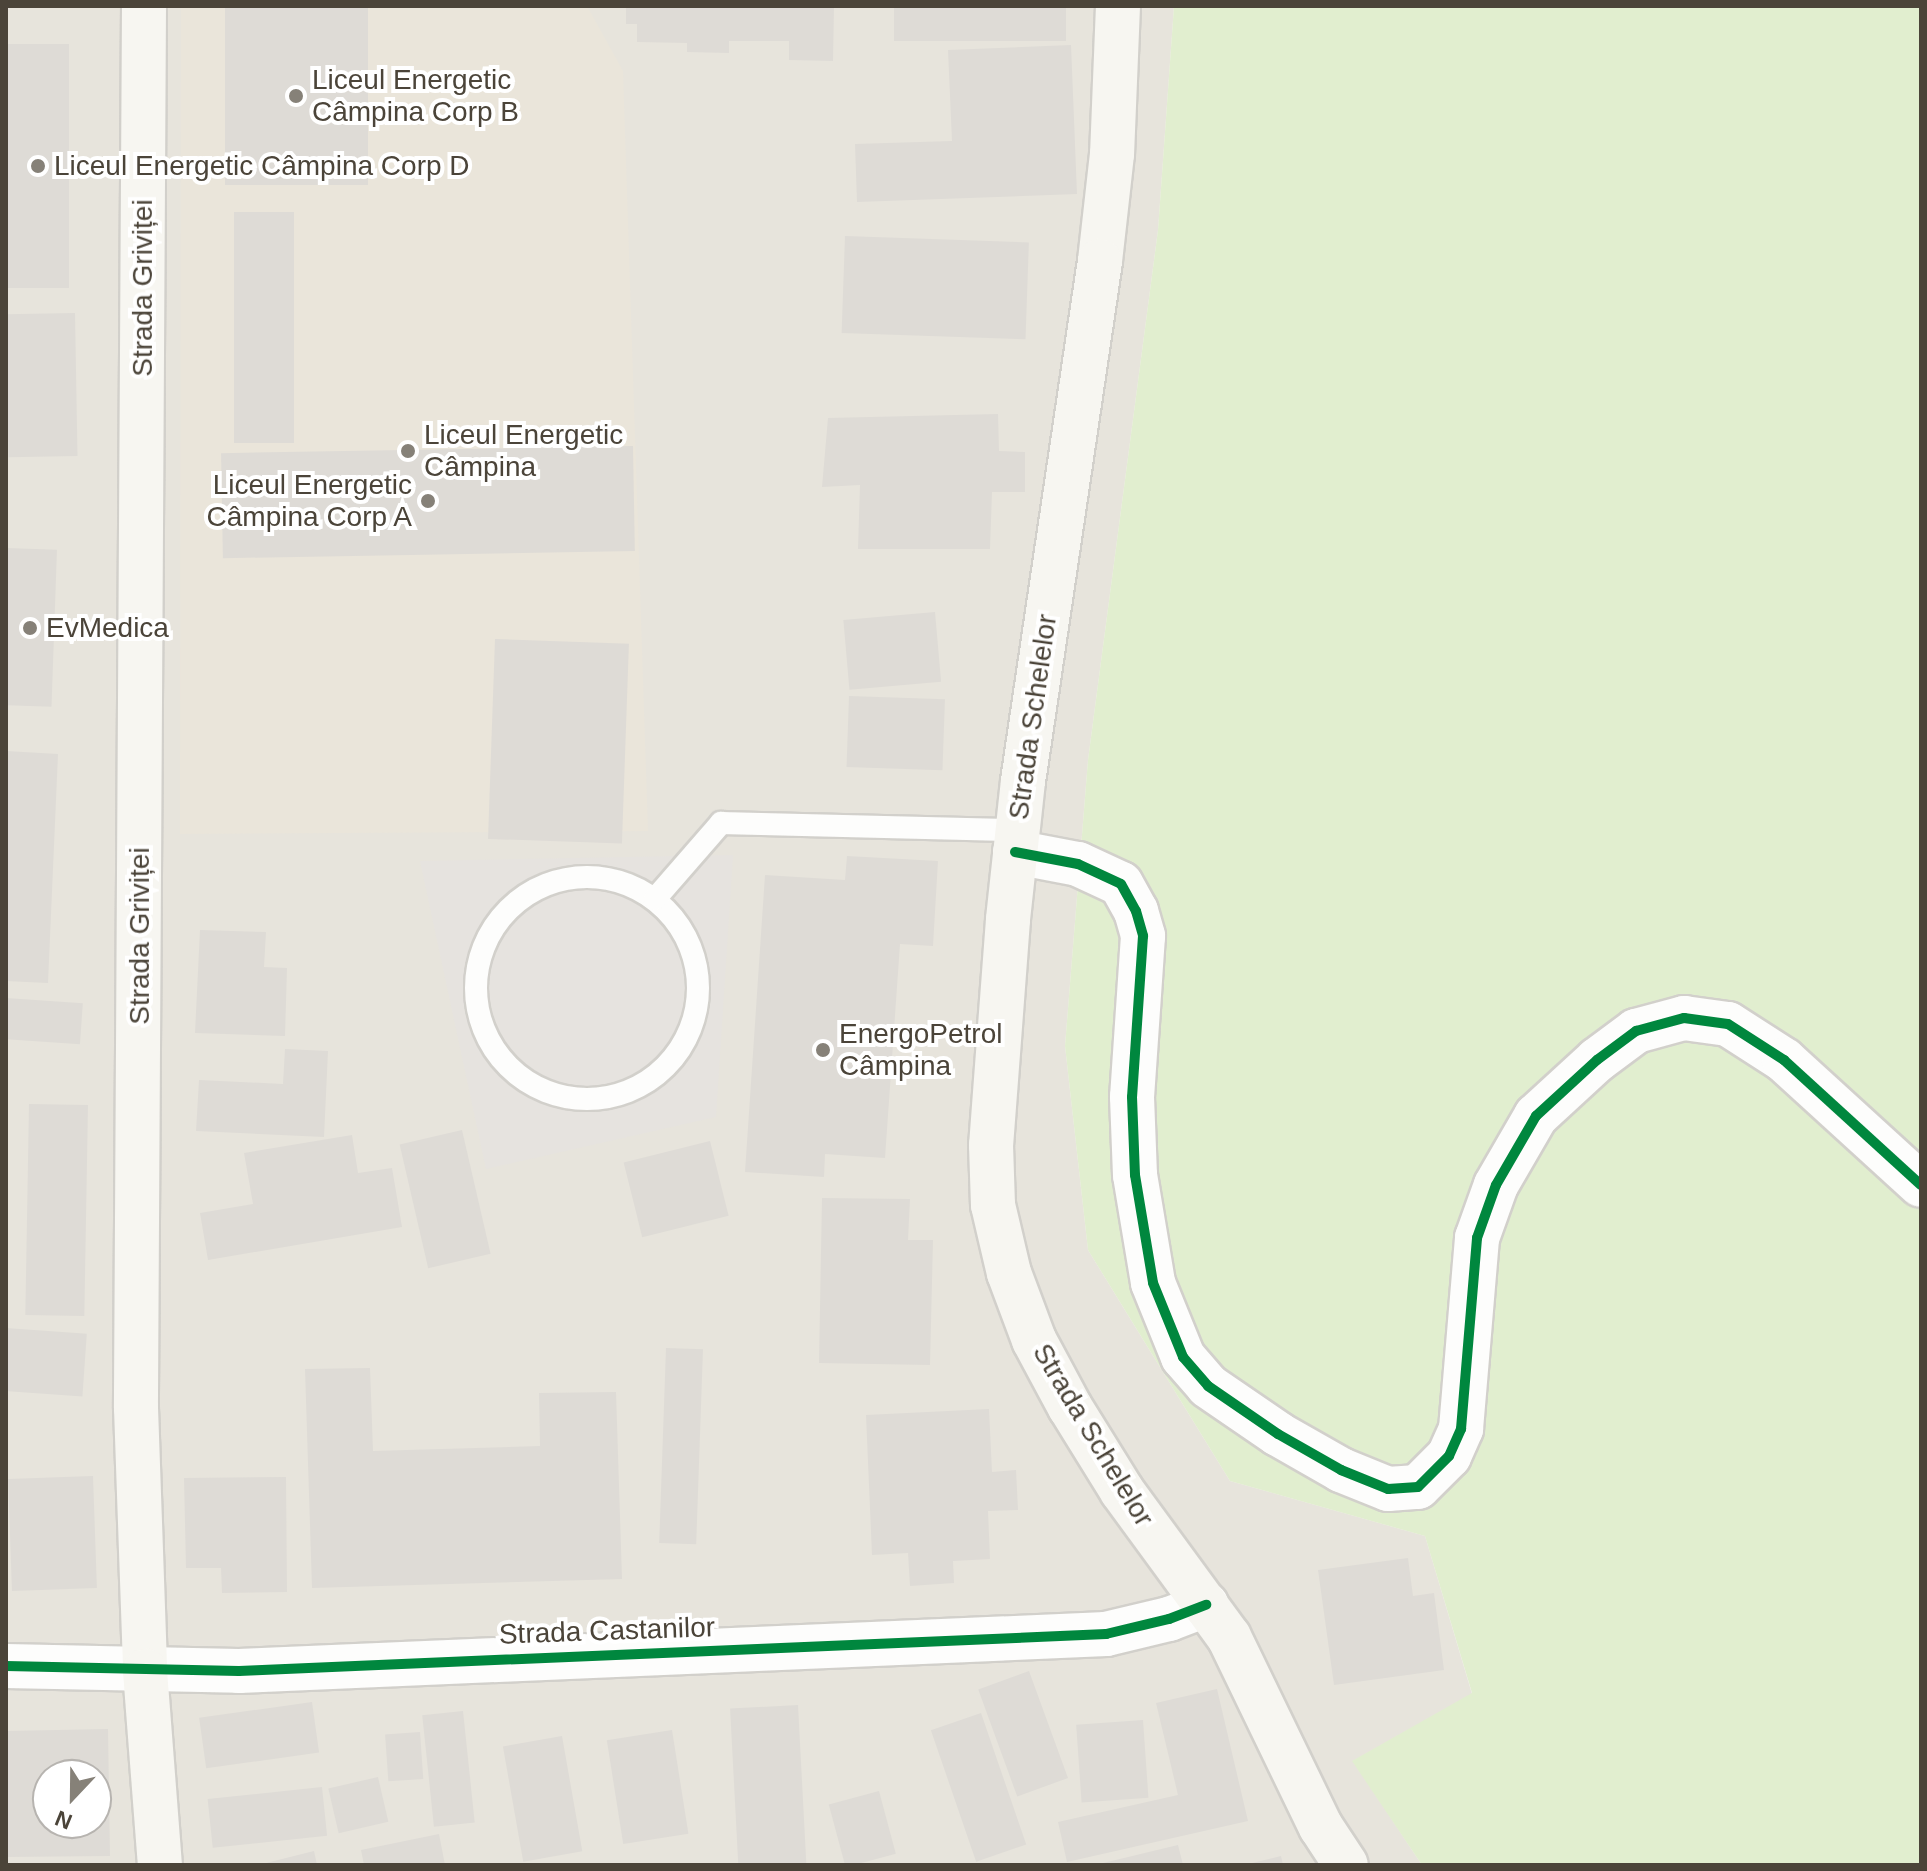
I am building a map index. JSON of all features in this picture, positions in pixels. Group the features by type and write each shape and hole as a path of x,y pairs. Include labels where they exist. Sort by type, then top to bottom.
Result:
{"main road":[{"name":"Strada Griviței","path":"144,6 136,1408 145,1671 160,1865"},
{"name":"Strada Schelelor","path":"1118,6 1112,154 1100,261 1016,841 991,1145 993,1205 1009,1273 1034,1340 1070,1407 1122,1491 1206,1605 1243,1663 1321,1827 1346,1865"}],"street":[{"path":"1016,841 1121,884 1136,911 1143,936 1132,1097 1135,1175 1153,1283 1183,1357 1208,1386 1278,1434 1341,1470 1388,1489 1418,1487 1449,1456 1461,1429 1477,1238 1496,1185 1536,1116 1597,1060 1636,1031 1684,1018 1728,1024 1784,1060 1921,1185"},
{"name":"Strada Castanilor","path":"6,1666 239,1671 1106,1634 1169,1619 1206,1605"}],"lane":[{"path":"655,899 721,823 1016,841"},
{"path":"570,877 614,881 655,899 676,920 691,946 699,975 698,1005 690,1034 675,1058 654,1078 630,1092 602,1099 574,1099 547,1092 522,1078 494,1047 477,1008 475,980 482,950 496,924 516,902 541,886 570,877"}],"shaded area":[{"path":"6,6 1174,6 1158,230 1088,760 1065,1046 1088,1250 1230,1481 1425,1536 1472,1694 1353,1761 1422,1865 6,1865"},
{"name":"Liceul Energetic Câmpina","path":"181,6 587,6 623,71 648,831 180,834"},
{"path":"733,855 716,1117 486,1169 420,861"}],"green space":[{"path":"1174,6 1921,6 1921,1865 1422,1865 1352,1761 1472,1693 1425,1536 1230,1481 1088,1250 1065,1046 1088,760 1158,230"}],"building":[{"name":"Liceul Energetic Câmpina Corp B","path":"225,6 368,6 368,185 225,185"},
{"path":"626,6 834,6 833,61 789,60 789,41 729,41 729,53 687,52 687,43 637,42 637,24 626,24"},
{"path":"894,8 1066,8 1066,41 894,41"},
{"name":"Liceul Energetic Câmpina Corp D","path":"6,44 69,44 69,288 6,288"},
{"path":"1071,45 1077,194 857,202 855,144 952,141 948,50"},
{"path":"234,212 294,212 294,443 234,443"},
{"path":"845,236 1029,242 1026,339 842,333"},
{"path":"75,313 77,456 9,457 6,314"},
{"path":"998,414 999,451 1025,452 1025,492 992,492 990,549 858,549 860,485 822,487 828,418"},
{"name":"Liceul Energetic Câmpina Corp A","path":"633,446 635,551 223,558 221,453"},
{"name":"EvMedica","path":"6,548 57,550 51,707 6,705"},
{"path":"935,612 941,682 849,690 843,620"},
{"path":"495,639 629,644 622,844 488,839"},
{"path":"849,696 945,699 942,770 847,767"},
{"path":"6,751 58,754 48,983 6,981"},
{"name":"EnergoPetrol Câmpina","path":"847,856 938,861 933,946 900,944 885,1158 825,1154 824,1177 745,1172 765,875 845,880"},
{"path":"200,930 266,932 264,967 287,968 285,1036 195,1033"},
{"path":"6,998 83,1003 80,1044 6,1039"},
{"path":"285,1049 328,1051 324,1137 196,1131 199,1080 283,1084"},
{"path":"29,1104 88,1105 84,1316 25,1315"},
{"path":"462,1130 491,1254 428,1268 400,1144"},
{"path":"352,1135 358,1173 392,1168 402,1227 208,1260 200,1213 253,1204 244,1153"},
{"path":"710,1141 729,1216 642,1237 624,1163"},
{"path":"822,1198 910,1199 908,1240 933,1240 930,1365 819,1363"},
{"path":"6,1328 87,1334 82,1396 6,1391"},
{"path":"666,1348 703,1349 696,1544 659,1543"},
{"path":"370,1368 373,1451 540,1446 539,1393 616,1392 622,1579 312,1588 305,1369"},
{"path":"989,1409 992,1472 1016,1470 1018,1510 988,1511 990,1559 953,1561 954,1583 910,1586 908,1553 872,1555 866,1415"},
{"path":"93,1476 97,1588 12,1591 8,1479"},
{"path":"286,1477 287,1592 222,1593 221,1568 186,1568 184,1478"},
{"path":"1408,1558 1413,1596 1434,1593 1444,1670 1334,1685 1318,1570"},
{"path":"1029,1671 1068,1778 1017,1797 978,1689"},
{"path":"1217,1689 1248,1821 1067,1862 1058,1822 1178,1795 1156,1703"},
{"path":"312,1702 319,1753 206,1768 199,1718"},
{"path":"798,1705 806,1865 738,1865 730,1709"},
{"path":"463,1711 475,1822 434,1827 422,1715"},
{"path":"981,1713 1026,1844 976,1862 931,1730"},
{"path":"1143,1720 1148,1798 1082,1802 1076,1725"},
{"path":"108,1729 108,1759 32,1759 32,1839 110,1839 110,1856 6,1857 6,1731"},
{"path":"672,1730 688,1834 623,1844 607,1740"},
{"path":"420,1732 423,1779 388,1781 385,1734"},
{"path":"562,1736 582,1851 523,1862 503,1746"},
{"path":"378,1777 388,1822 339,1833 328,1788"},
{"path":"322,1787 327,1836 213,1848 208,1799"},
{"path":"879,1791 896,1854 845,1865 829,1804"},
{"path":"439,1834 445,1865 364,1865 361,1850"},
{"path":"1178,1845 1183,1865 1099,1865 1099,1864"},
{"path":"314,1851 317,1865 262,1865 262,1864"},
{"path":"1281,1856 1283,1865 1248,1864"}],"cycle path":[{"path":"1015,852 1078,864 1121,884 1136,911 1143,936 1132,1097 1135,1175 1153,1283 1183,1357 1208,1386 1278,1434 1341,1470 1388,1489 1418,1487 1449,1456 1461,1429 1477,1238 1496,1185 1536,1116 1597,1060 1636,1031 1684,1018 1728,1024 1784,1060 1921,1185"},
{"path":"6,1666 239,1671 1106,1634 1169,1619 1206,1605"}],"place":[{"name":"Liceul Energetic Câmpina Corp B","path":"296,96"},
{"name":"Liceul Energetic Câmpina Corp D","path":"38,166"},
{"name":"Liceul Energetic Câmpina","path":"408,451"},
{"name":"Liceul Energetic Câmpina Corp A","path":"428,501"},
{"name":"EvMedica","path":"30,628"},
{"name":"EnergoPetrol Câmpina","path":"823,1050"}]}
